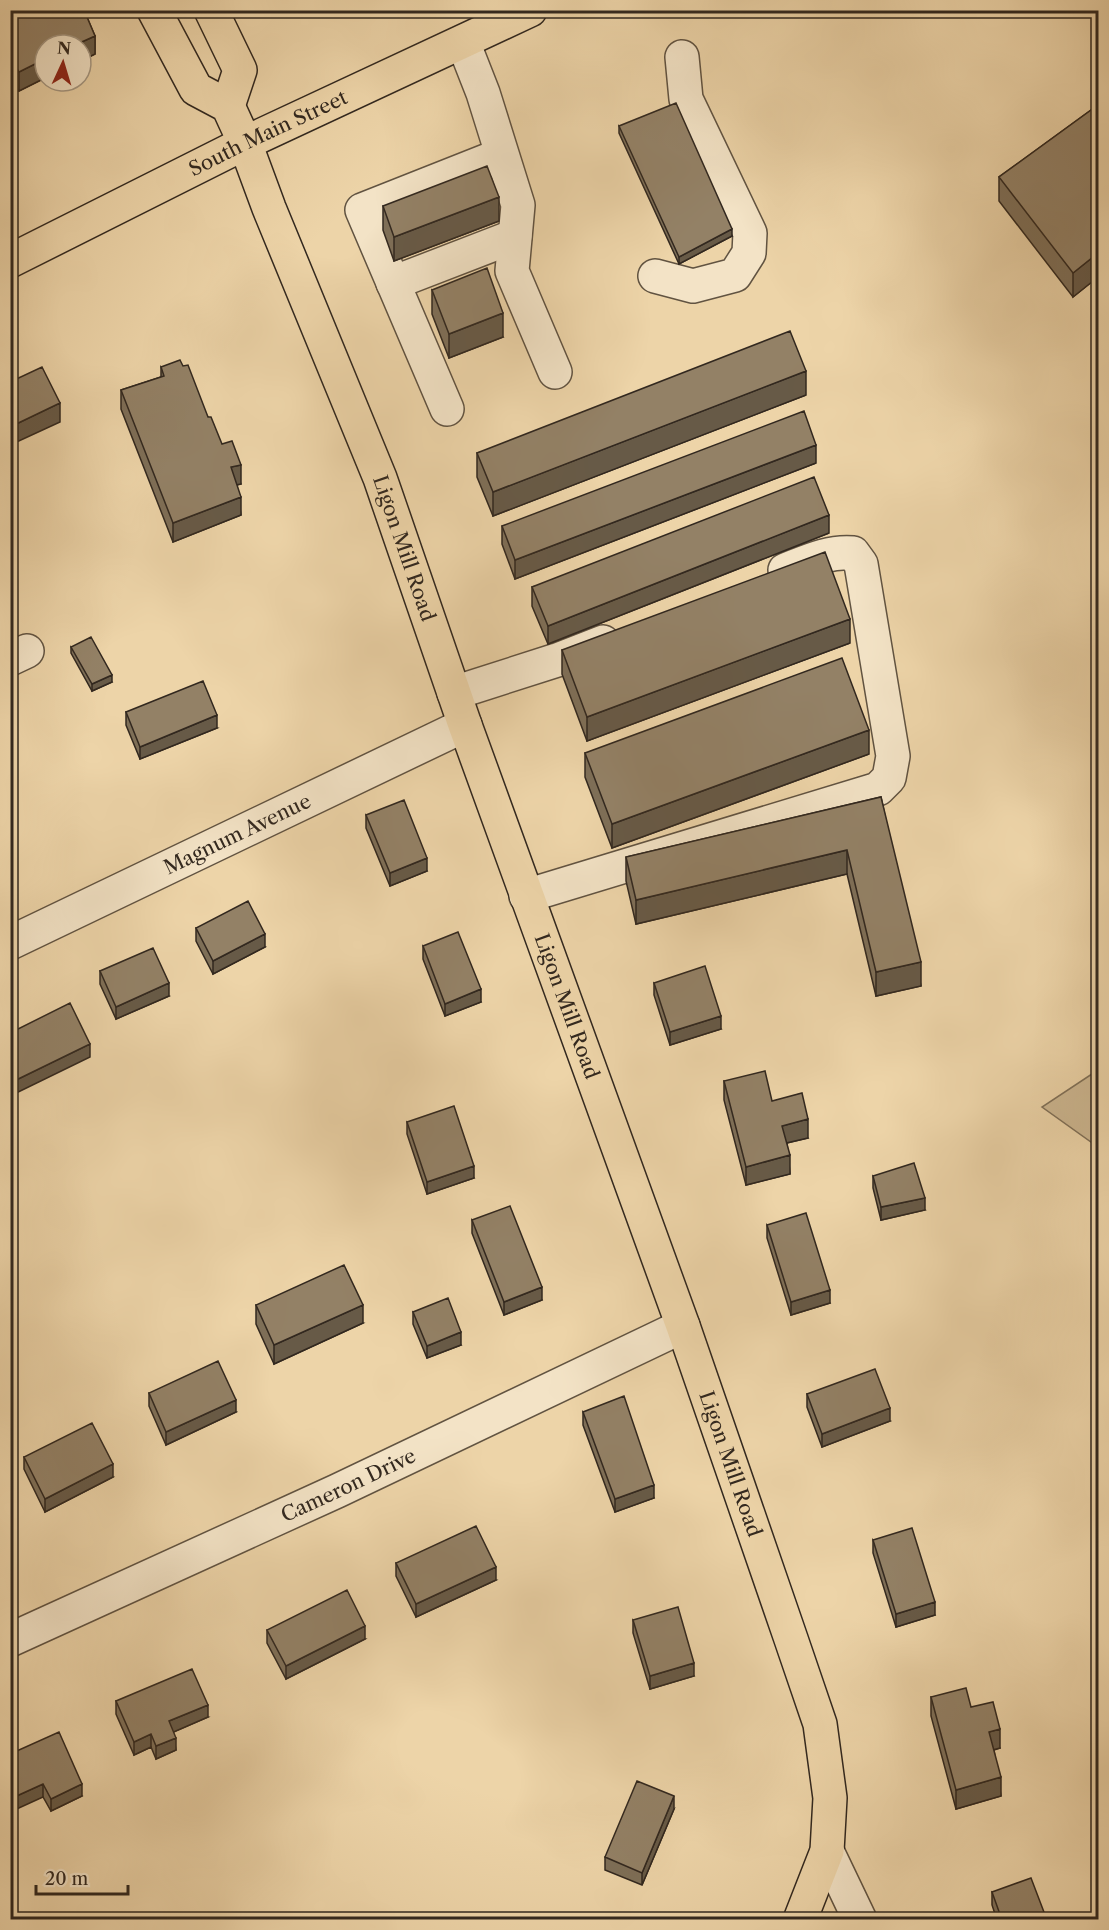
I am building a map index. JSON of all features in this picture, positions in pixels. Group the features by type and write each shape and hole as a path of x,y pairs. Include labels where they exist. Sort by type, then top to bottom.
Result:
{"main road":[{"path":"154,10 196,89 228,106 240,70 211,10"},
{"name":"South Main Street","path":"10,261 245,143 530,10"},
{"name":"Ligon Mill Road","path":"228,106 380,478 526,896 683,1326 820,1724 830,1798 827,1851 800,1920"}],"street":[{"path":"463,42 483,93 518,205 512,271 555,372"},
{"path":"655,276 693,286 735,275 749,253 750,233 686,99 682,57"},
{"path":"447,410 362,210 410,205 454,189 501,156"},
{"path":"393,284 430,258 474,241 515,236"},
{"path":"526,896 878,789 889,778 893,756 861,564 854,553 838,552 822,556 756,582"},
{"path":"454,693 557,660 634,629"},
{"name":"Magnum Avenue","path":"10,943 465,725"},
{"name":"Cameron Drive","path":"10,1640 337,1491 683,1326"},
{"path":"827,1851 860,1920"}],"shaded area":[{"path":"1098,1070 1098,1147 1042,1107"}],"building":[{"path":"10,10 84,10 95,36 93,37 93,33 33,33 33,65 19,72 10,56"},
{"path":"676,103 732,229 679,257 619,126"},
{"path":"1098,105 1098,253 1073,273 999,177"},
{"path":"487,166 499,197 394,237 383,206"},
{"path":"487,268 503,313 449,334 432,290"},
{"path":"790,331 806,371 493,492 477,453"},
{"path":"180,360 183,366 188,365 208,417 211,417 222,444 232,441 241,465 231,467 241,497 173,523 121,390 164,376 161,367"},
{"path":"42,367 60,403 10,427 10,382"},
{"path":"804,411 816,445 515,560 502,526"},
{"path":"814,477 829,515 548,626 532,587"},
{"path":"825,552 850,619 587,717 562,650"},
{"path":"91,637 112,675 92,684 71,647"},
{"path":"842,658 869,730 612,824 585,753"},
{"path":"203,681 217,715 140,747 126,712"},
{"path":"881,797 921,962 876,972 847,850 636,900 626,857"},
{"path":"404,800 427,858 390,873 366,815"},
{"path":"248,901 265,934 213,961 196,928"},
{"path":"458,932 481,989 445,1004 423,946"},
{"path":"153,948 169,983 116,1007 100,971"},
{"path":"705,966 721,1016 670,1032 654,983"},
{"path":"70,1003 90,1044 10,1083 10,1033"},
{"path":"765,1071 772,1101 802,1093 808,1119 782,1126 790,1155 746,1167 724,1081"},
{"path":"454,1106 474,1166 427,1182 407,1122"},
{"path":"914,1163 925,1198 881,1207 873,1176"},
{"path":"510,1206 542,1287 504,1302 472,1220"},
{"path":"806,1213 830,1290 791,1302 767,1225"},
{"path":"344,1265 363,1305 274,1345 256,1305"},
{"path":"448,1298 461,1332 427,1346 413,1312"},
{"path":"218,1361 236,1400 166,1432 149,1393"},
{"path":"875,1369 890,1408 822,1434 807,1394"},
{"path":"624,1396 654,1485 615,1499 583,1412"},
{"path":"92,1423 113,1464 45,1499 24,1457"},
{"path":"476,1526 496,1567 416,1604 396,1563"},
{"path":"912,1528 935,1602 896,1614 873,1540"},
{"path":"347,1590 365,1626 286,1666 267,1630"},
{"path":"678,1607 694,1663 650,1676 633,1620"},
{"path":"192,1669 208,1705 169,1721 176,1738 156,1746 151,1734 134,1742 116,1701"},
{"path":"966,1688 971,1707 993,1702 1000,1729 989,1732 1001,1777 956,1790 931,1697"},
{"path":"59,1732 82,1784 51,1799 43,1784 10,1799 10,1754"},
{"path":"637,1781 674,1796 642,1873 605,1857"},
{"path":"1031,1878 1047,1920 1002,1920 992,1892"}]}
